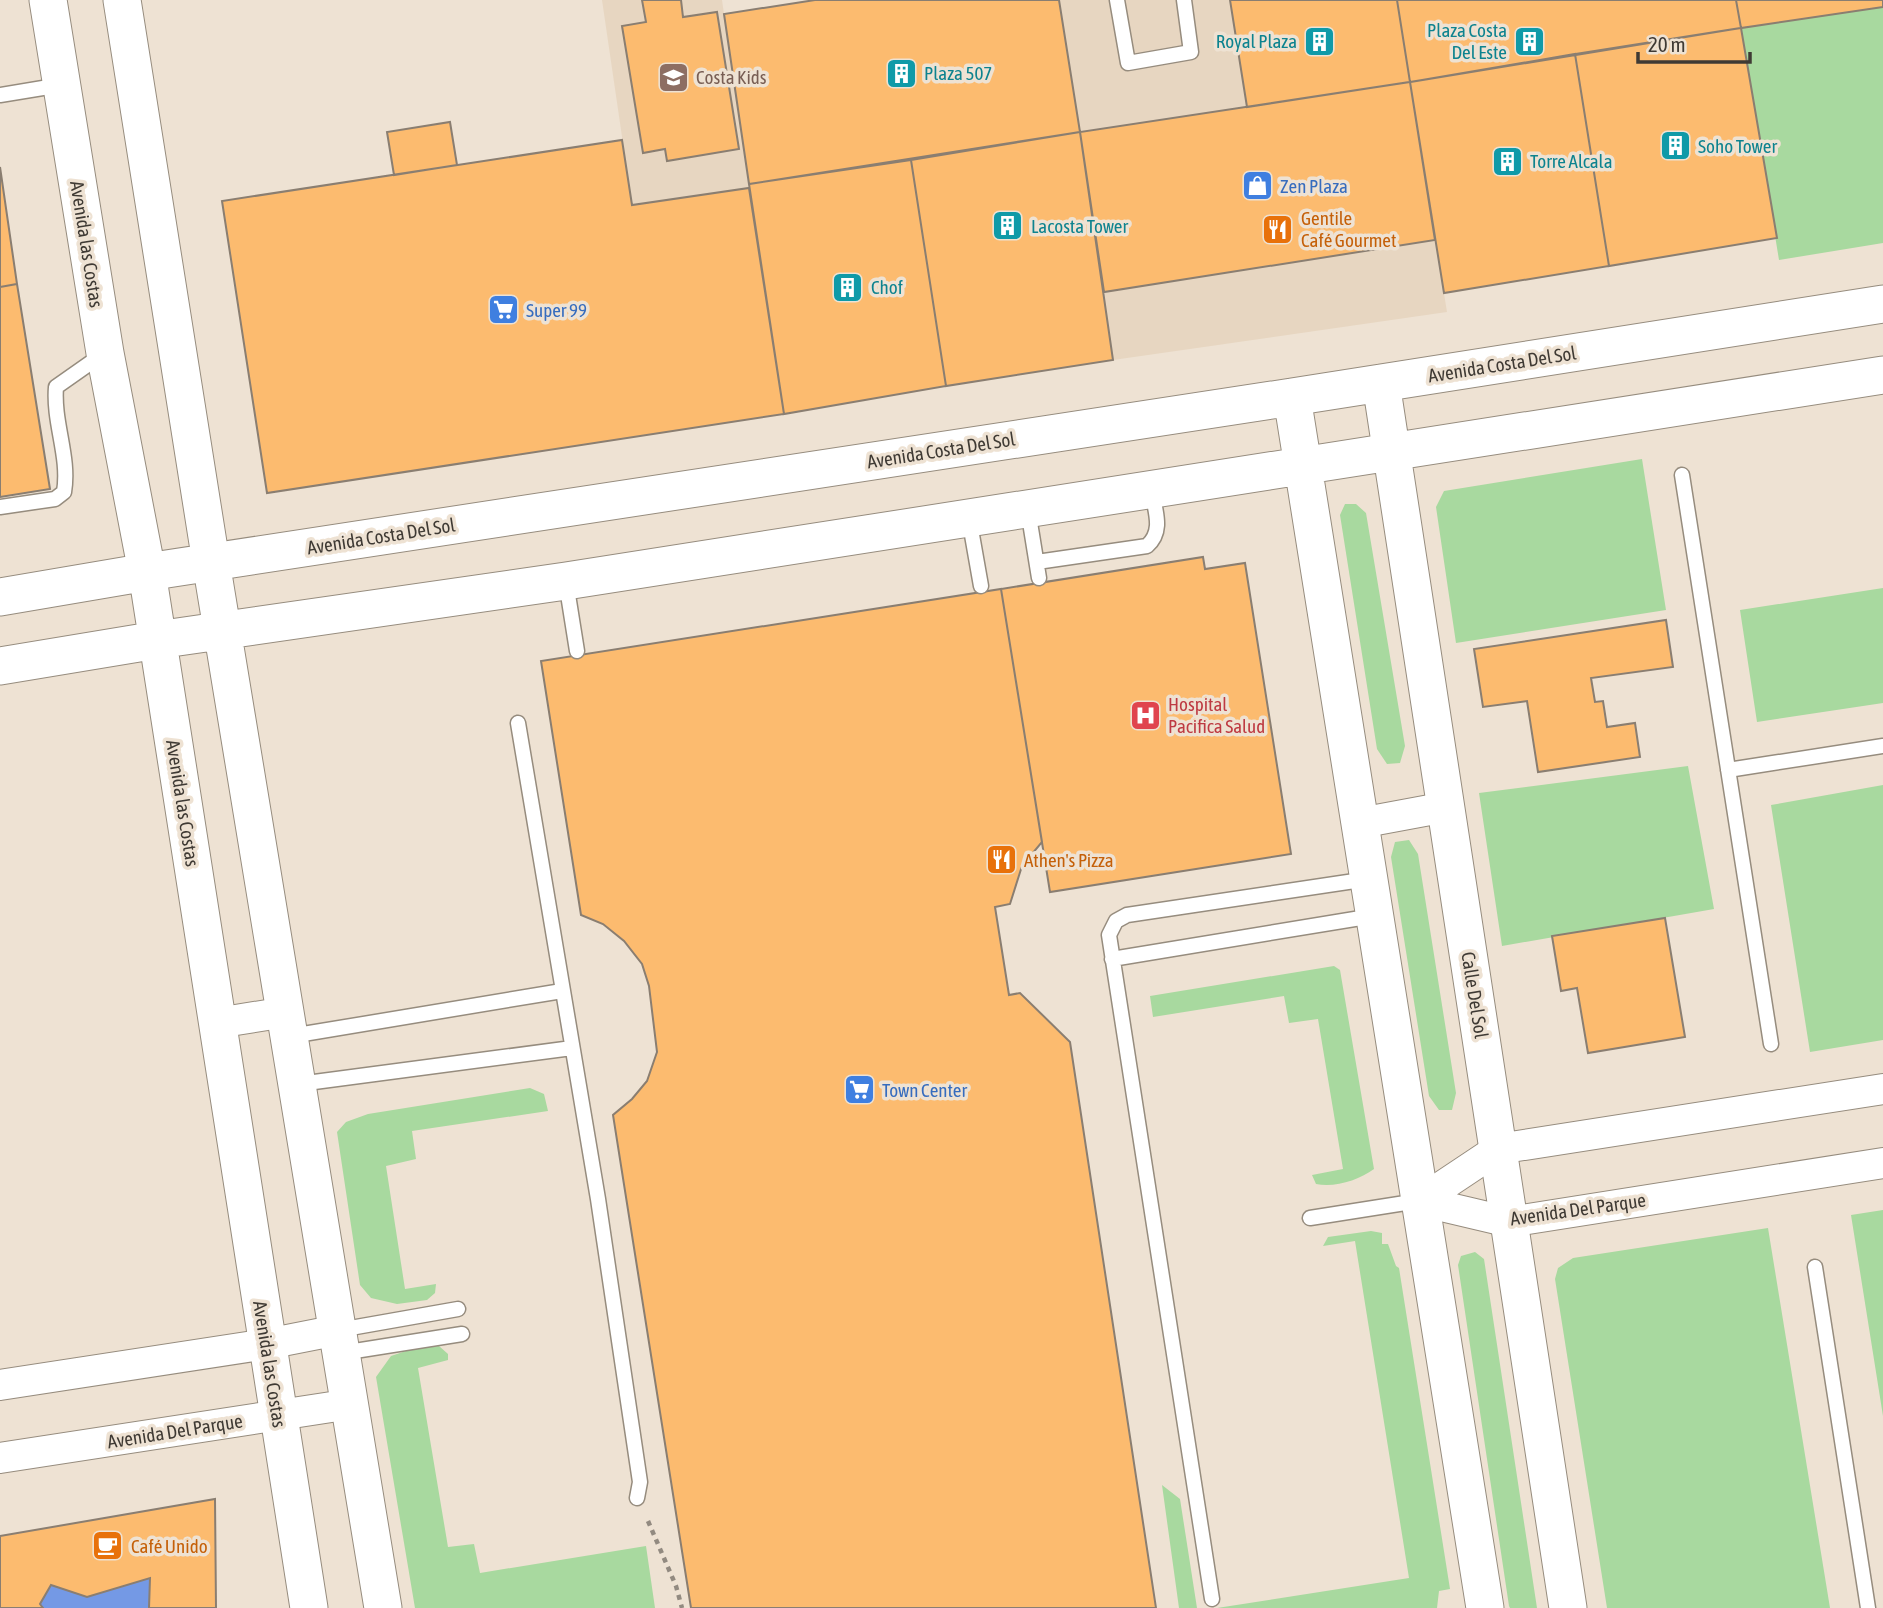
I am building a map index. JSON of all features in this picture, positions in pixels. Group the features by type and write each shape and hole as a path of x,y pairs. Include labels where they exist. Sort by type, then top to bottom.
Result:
{"street":[{"name":"Avenida las Costas","path":"48,0 104,353 147,572 309,1608"},
{"path":"122,0 211,562 383,1608"},
{"name":"Avenida Costa Del Sol","path":"0,597 211,562 1883,304"},
{"path":"0,666 157,640 566,581 1883,375"},
{"name":"Calle Del Sol","path":"1381,383 1568,1608"},
{"path":"1292,397 1485,1608"},
{"path":"1360,823 1446,807"},
{"path":"218,1023 288,1024"},
{"path":"1420,1201 1498,1149 1883,1089"},
{"name":"Avenida Del Parque","path":"1420,1201 1509,1222 1883,1163"},
{"path":"0,1385 267,1344 340,1341"},
{"name":"Avenida Del Parque","path":"0,1458 351,1404"}],"lane":[{"path":"1117,0 1128,63 1191,52 1184,0"},
{"path":"0,95 62,85"},
{"path":"0,507 55,499 64,492 67,474 54,407 56,387 104,353"},
{"path":"1682,475 1771,1044"},
{"path":"1037,562 1147,546 1154,540 1158,527 1152,489"},
{"path":"1028,509 1039,578"},
{"path":"969,518 981,586"},
{"path":"566,581 577,651"},
{"path":"518,723 598,1199 640,1482 637,1498"},
{"path":"1728,770 1883,746"},
{"path":"1212,1599 1109,934 1116,921 1128,915 1370,878"},
{"path":"1112,959 1376,916"},
{"path":"288,1024 562,991"},
{"path":"297,1084 572,1048"},
{"path":"1310,1219 1420,1201"},
{"path":"1815,1267 1868,1608"},
{"path":"340,1341 458,1309"},
{"path":"340,1341 462,1334"}],"path":[{"path":"637,1498 677,1586 682,1608"}],"shaded area":[{"name":"Costa Kids","path":"602,0 722,0 749,188 632,205"},
{"path":"1059,0 1883,0 1883,7 1410,82 1447,312 1113,360"}],"green space":[{"path":"1883,7 1883,243 1779,260 1741,28"},
{"path":"1642,459 1666,610 1456,643 1436,507 1444,491"},
{"path":"1345,504 1356,504 1366,513 1405,746 1400,763 1387,764 1377,749 1340,515"},
{"path":"1883,588 1883,703 1757,722 1740,610"},
{"path":"1688,766 1714,909 1502,946 1479,793"},
{"path":"1883,785 1883,1040 1810,1052 1771,805"},
{"path":"1409,840 1418,854 1456,1093 1452,1110 1439,1110 1429,1096 1391,857 1395,842"},
{"path":"1334,966 1340,970 1374,1169 1346,1182 1323,1185 1316,1184 1312,1175 1343,1169 1318,1019 1289,1023 1284,996 1153,1017 1150,996"},
{"path":"530,1088 544,1094 548,1111 412,1131 416,1159 386,1166 405,1289 436,1284 435,1293 427,1300 397,1304 371,1298 360,1285 337,1132 346,1122 368,1114"},
{"path":"1883,1210 1883,1416 1851,1215"},
{"path":"1768,1228 1830,1608 1607,1608 1555,1279 1558,1268 1573,1258"},
{"path":"1371,1231 1382,1233 1382,1244 1388,1244 1399,1268 1450,1589 1439,1591 1437,1608 1217,1608 1409,1578 1355,1241 1323,1246 1328,1237"},
{"path":"1475,1252 1484,1259 1537,1608 1509,1606 1458,1265 1461,1256"},
{"path":"439,1346 448,1354 448,1360 418,1368 448,1547 474,1544 480,1573 646,1546 655,1608 415,1608 376,1377 391,1356 412,1349"},
{"path":"1162,1485 1180,1499 1197,1608 1179,1608"}],"water":[{"path":"150,1578 149,1608 43,1608 40,1604 51,1585 87,1597"}],"building":[{"path":"642,0 681,0 683,17 717,12 739,149 667,161 665,149 643,153 622,26 646,22"},
{"name":"Plaza 507","path":"815,0 1059,0 1080,132 749,184 724,14"},
{"name":"Royal Plaza","path":"1230,0 1397,0 1410,82 1247,107"},
{"name":"Plaza Costa Del Este","path":"1397,0 1736,0 1741,28 1410,82"},
{"path":"1736,0 1883,0 1883,7 1741,28"},
{"name":"Soho Tower","path":"1741,28 1777,238 1609,266 1575,54"},
{"name":"Torre Alcala","path":"1575,54 1609,266 1444,293 1410,82"},
{"name":"Zen Plaza","path":"1410,82 1435,240 1104,292 1080,132"},
{"path":"450,122 457,165 394,175 387,132"},
{"name":"Lacosta Tower","path":"1080,132 1113,360 946,386 911,160"},
{"name":"Super 99","path":"622,140 632,205 749,188 784,414 267,493 222,201"},
{"name":"Chof","path":"911,160 946,386 784,414 749,184"},
{"path":"0,167 17,284 0,287"},
{"path":"17,284 50,489 0,497 0,287"},
{"name":"Hospital Pacifica Salud","path":"1203,557 1205,569 1245,563 1291,854 1050,892 1001,589"},
{"name":"Town Center","path":"1001,589 1042,842 1022,866 1010,904 995,907 1009,995 1020,993 1070,1042 1156,1608 691,1608 613,1115 632,1099 647,1081 657,1052 649,986 642,964 624,941 603,924 581,915 541,661"},
{"path":"1666,620 1673,667 1591,678 1595,702 1603,701 1607,727 1635,723 1640,757 1538,772 1527,701 1483,707 1474,649"},
{"path":"1665,918 1685,1037 1588,1053 1577,988 1561,991 1552,936"},
{"name":"Café Unido","path":"215,1499 216,1608 149,1608 150,1578 87,1597 51,1585 40,1604 43,1608 0,1608 0,1536"}],"place":[{"name":"Royal Plaza","path":"1320,41"},
{"name":"Plaza Costa Del Este","path":"1530,41"},
{"name":"Plaza 507","path":"901,73"},
{"name":"Costa Kids","path":"673,77"},
{"name":"Soho Tower","path":"1675,146"},
{"name":"Torre Alcala","path":"1507,161"},
{"name":"Zen Plaza","path":"1257,186"},
{"name":"Lacosta Tower","path":"1008,226"},
{"name":"Gentile Café Gourmet","path":"1278,229"},
{"name":"Chof","path":"848,287"},
{"name":"Super 99","path":"503,310"},
{"name":"Hospital Pacifica Salud","path":"1145,715"},
{"name":"Athen's Pizza","path":"1001,860"},
{"name":"Town Center","path":"859,1090"},
{"name":"Café Unido","path":"108,1546"}]}
